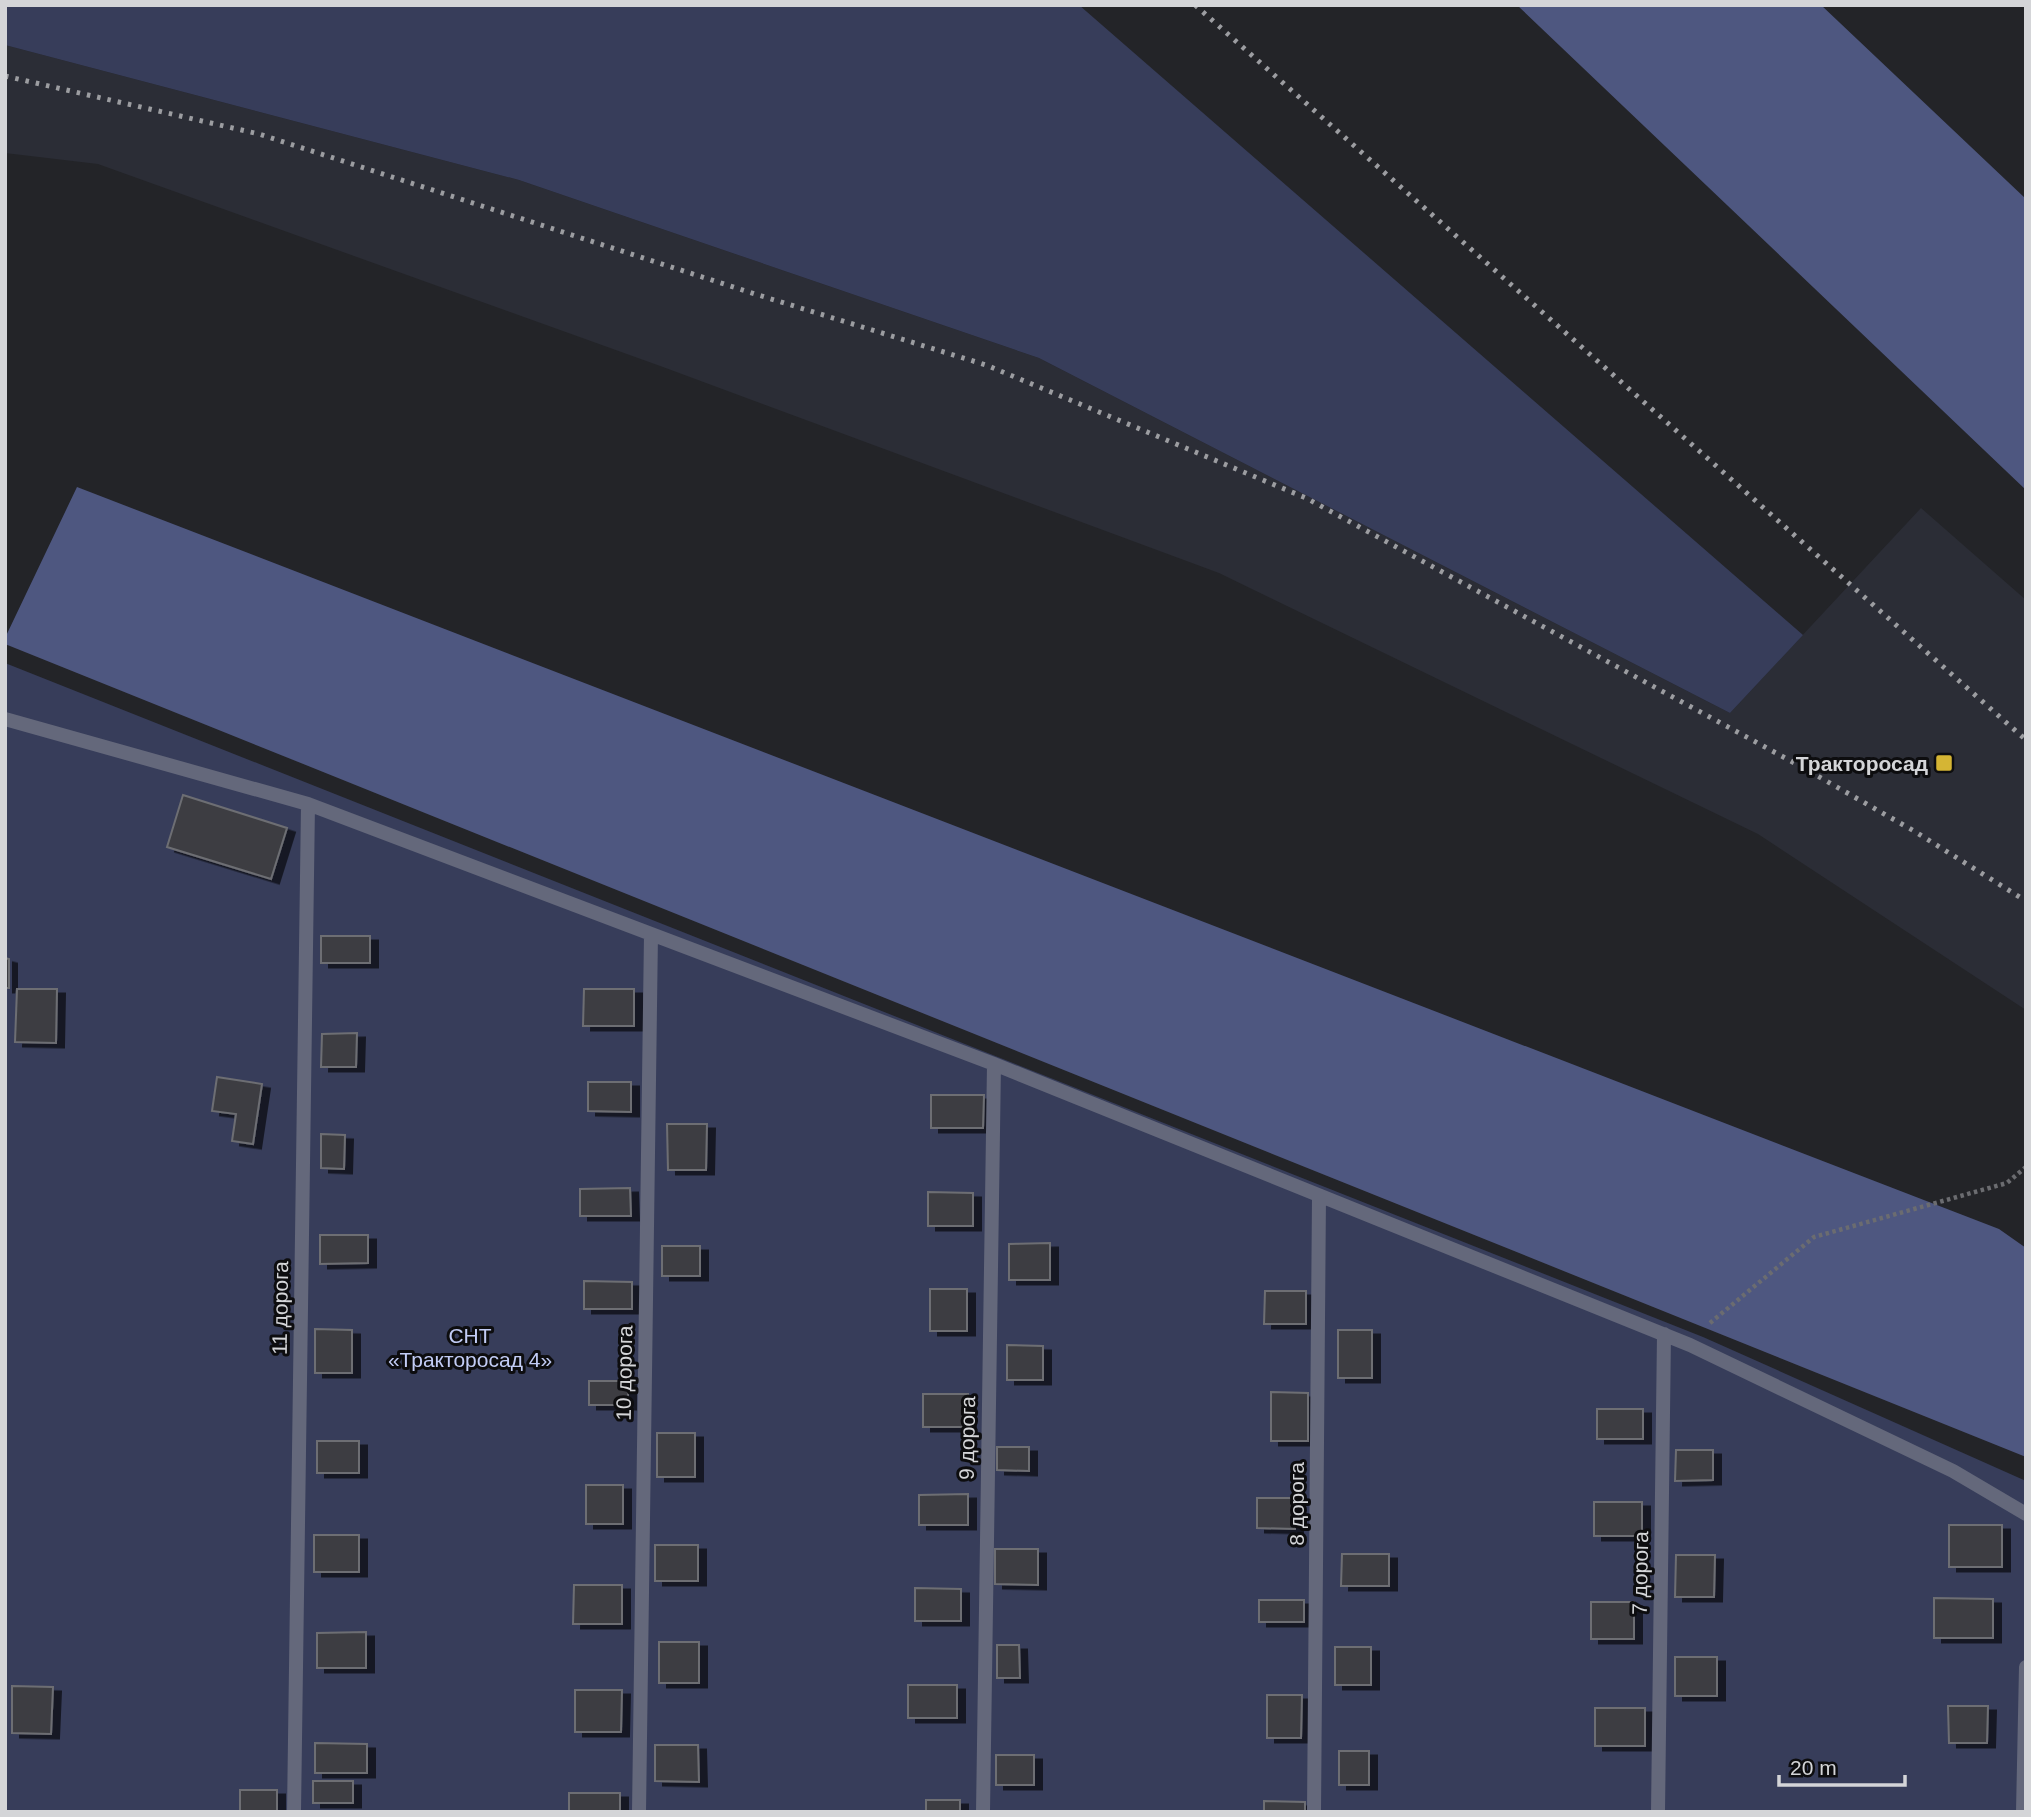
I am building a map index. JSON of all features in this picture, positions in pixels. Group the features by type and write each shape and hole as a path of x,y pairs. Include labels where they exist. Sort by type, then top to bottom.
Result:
{"street":[{"path":"5,719 308,804 994,1064 1690,1345 1952,1471 2026,1514"},
{"name":"11 дорога","path":"294,1812 308,804"},
{"name":"10 дорога","path":"639,1812 651,934"},
{"name":"9 дорога","path":"983,1812 994,1064"},
{"name":"8 дорога","path":"1314,1812 1319,1196"},
{"name":"7 дорога","path":"1658,1812 1664,1334"},
{"path":"2023,1812 2026,1667"}],"path":[{"path":"1690,1345 1704,1328 1814,1237 2007,1183 2026,1167"}],"shaded area":[{"path":"1517,5 1821,5 2026,199 2026,490"},
{"path":"5,45 519,180 1039,358 1730,713 1921,508 2026,600 2026,1010 1758,834 1219,573 663,367 98,164 5,153"},
{"path":"77,487 1999,1229 2026,1248 2026,1457 5,644 5,638"}],"green space":[{"path":"5,5 1079,5 1803,635 1730,713 1039,358 519,180 5,45"},
{"name":"СНТ «Тракторосад 4»","path":"5,663 1703,1337 2026,1481 2026,1812 5,1812"}],"building":[{"path":"183,795 287,828 271,879 167,847"},
{"path":"321,936 370,936 370,963 321,963"},
{"path":"5,958 9,959 9,988 5,988"},
{"path":"17,989 57,989 56,1043 15,1042"},
{"path":"584,989 634,989 634,1026 583,1026"},
{"path":"357,1033 356,1067 321,1067 322,1034"},
{"path":"217,1077 262,1084 253,1144 232,1141 236,1114 212,1111"},
{"path":"588,1082 631,1082 631,1112 588,1111"},
{"path":"931,1095 984,1095 983,1128 931,1128"},
{"path":"667,1124 707,1124 706,1170 668,1170"},
{"path":"321,1134 345,1135 344,1169 321,1168"},
{"path":"630,1188 631,1216 580,1216 580,1189"},
{"path":"928,1192 973,1193 973,1226 928,1226"},
{"path":"320,1235 368,1235 368,1263 320,1264"},
{"path":"1050,1243 1050,1280 1009,1280 1009,1244"},
{"path":"662,1246 700,1246 700,1276 662,1276"},
{"path":"584,1281 632,1282 632,1309 584,1309"},
{"path":"930,1289 967,1289 967,1331 930,1331"},
{"path":"1265,1291 1306,1291 1306,1324 1264,1324"},
{"path":"315,1329 352,1330 352,1373 315,1373"},
{"path":"1338,1330 1372,1330 1372,1378 1338,1378"},
{"path":"1007,1345 1043,1346 1043,1380 1007,1380"},
{"path":"589,1381 628,1381 628,1405 589,1405"},
{"path":"1271,1392 1308,1393 1308,1441 1271,1441"},
{"path":"923,1394 968,1394 968,1427 923,1427"},
{"path":"1597,1409 1643,1409 1643,1439 1597,1439"},
{"path":"657,1433 695,1433 695,1477 657,1477"},
{"path":"317,1441 359,1441 359,1473 317,1473"},
{"path":"997,1447 1029,1447 1029,1471 997,1470"},
{"path":"1676,1450 1713,1450 1713,1480 1675,1481"},
{"path":"586,1485 623,1485 623,1524 586,1524"},
{"path":"968,1494 968,1525 919,1525 919,1495"},
{"path":"1257,1498 1295,1498 1295,1529 1257,1528"},
{"path":"1594,1502 1642,1502 1642,1536 1594,1536"},
{"path":"1949,1525 2002,1525 2002,1567 1949,1567"},
{"path":"314,1535 359,1535 359,1572 314,1572"},
{"path":"655,1545 698,1545 698,1581 655,1581"},
{"path":"995,1549 1038,1549 1038,1585 995,1584"},
{"path":"1342,1554 1389,1554 1389,1586 1341,1586"},
{"path":"1676,1555 1715,1555 1714,1597 1675,1597"},
{"path":"574,1585 622,1585 622,1624 573,1624"},
{"path":"915,1588 961,1589 961,1621 915,1621"},
{"path":"1934,1598 1993,1599 1993,1638 1934,1638"},
{"path":"1259,1600 1304,1600 1304,1622 1259,1622"},
{"path":"1591,1602 1634,1602 1634,1639 1591,1639"},
{"path":"366,1632 366,1668 317,1668 317,1633"},
{"path":"659,1642 699,1642 699,1683 659,1683"},
{"path":"997,1645 1019,1645 1020,1678 997,1678"},
{"path":"1335,1647 1371,1647 1371,1685 1335,1685"},
{"path":"1675,1657 1717,1657 1717,1696 1675,1696"},
{"path":"908,1685 957,1685 957,1718 908,1718"},
{"path":"12,1686 53,1687 51,1734 12,1733"},
{"path":"575,1690 622,1690 621,1732 575,1732"},
{"path":"1267,1695 1302,1695 1301,1738 1267,1738"},
{"path":"1948,1706 1988,1706 1987,1743 1949,1743"},
{"path":"1595,1708 1645,1708 1645,1746 1595,1746"},
{"path":"315,1743 367,1744 367,1773 315,1773"},
{"path":"655,1745 698,1745 699,1782 655,1781"},
{"path":"1339,1751 1369,1751 1369,1785 1339,1785"},
{"path":"996,1755 1034,1755 1034,1785 996,1785"},
{"path":"313,1781 353,1781 353,1803 313,1803"},
{"path":"240,1790 277,1790 277,1812 240,1812"},
{"path":"569,1793 620,1793 620,1812 569,1812"},
{"path":"926,1800 960,1800 960,1812 926,1812"},
{"path":"1264,1801 1305,1802 1305,1812 1264,1812"}],"railway":[{"path":"1195,5 2026,740"},
{"path":"5,76 259,134 755,294 986,365 1306,498 1800,766 1914,831 2026,901"}],"place":[{"name":"Тракторосад","path":"1944,763"}]}
